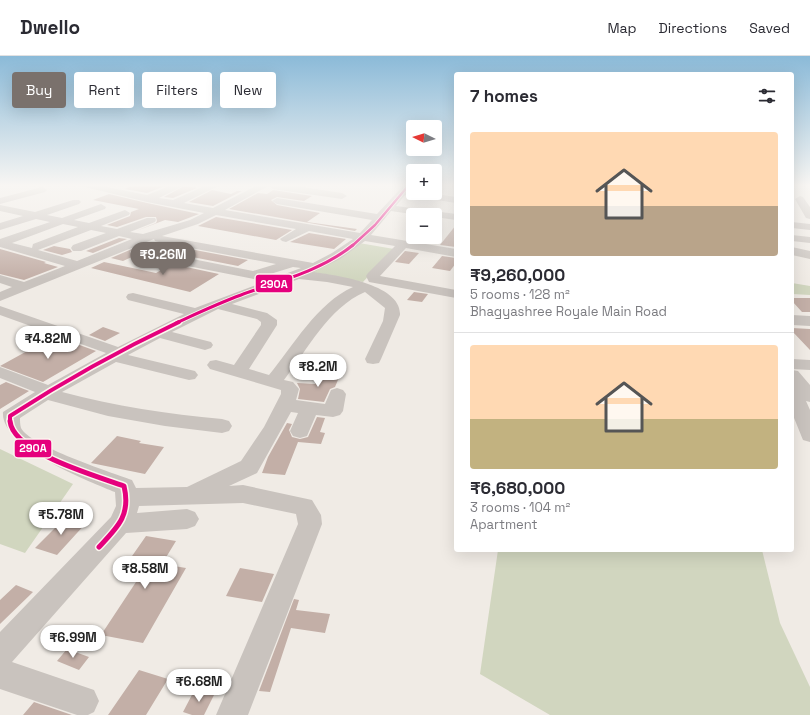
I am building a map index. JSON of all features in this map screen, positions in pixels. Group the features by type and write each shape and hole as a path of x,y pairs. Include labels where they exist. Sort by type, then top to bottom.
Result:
{"street":[{"path":"0,227 31,217"},
{"path":"44,217 144,238"},
{"path":"1,243 75,217"},
{"path":"37,247 115,217"},
{"path":"0,297 144,238 206,217"},
{"path":"243,217 388,245 402,245 454,253"},
{"path":"137,252 254,275 316,267 336,256 360,239 381,217"},
{"path":"77,248 151,220"},
{"path":"794,225 810,227"},
{"path":"286,239 306,228"},
{"path":"794,238 810,240"},
{"path":"159,239 294,269 312,276 365,287 381,296 392,307 393,312 373,358"},
{"path":"1,243 77,265"},
{"path":"402,245 373,276 374,279 454,294"},
{"path":"794,247 810,249"},
{"path":"794,251 810,255"},
{"path":"0,653 120,524 128,508 129,497 124,486 33,449 15,435 5,415 197,313 218,305 294,269"},
{"path":"0,279 24,287"},
{"path":"274,381 298,351 306,337 332,308 349,294 365,287"},
{"path":"133,297 197,313"},
{"path":"218,305 262,316 269,320 269,325 238,372"},
{"path":"0,310 117,355 188,375"},
{"path":"794,320 810,321"},
{"path":"159,333 206,345"},
{"path":"794,364 810,365"},
{"path":"129,497 187,507 249,467 273,428 290,394 290,389 287,386 274,381 216,365"},
{"path":"0,372 48,393 108,410 165,420 222,426"},
{"path":"794,377 810,396"},
{"path":"794,393 808,425"},
{"path":"284,405 333,411 337,394"},
{"path":"300,431 309,408"},
{"path":"120,524 243,494 304,506 309,515 310,524 232,715"},
{"path":"0,674 83,701"}],"green space":[{"path":"359,243 394,249 363,282 308,273"},
{"path":"794,283 810,286 810,295 794,294"},
{"path":"0,449 73,484 25,553 0,544"},
{"path":"498,552 762,552 780,623 810,687 810,715 550,715 480,674"}],"building":[{"path":"128,217 192,217 178,222 165,220 136,231 156,223 156,217 146,217 117,227 107,225"},
{"path":"216,217 292,230 276,240 198,226"},
{"path":"273,217 315,217 307,222 357,229 355,231"},
{"path":"454,228 454,247 440,245"},
{"path":"309,233 346,239 334,249 290,242"},
{"path":"119,238 127,239 93,253 86,251"},
{"path":"163,244 248,260 238,266 162,251"},
{"path":"54,246 70,249 72,252 62,255 43,250"},
{"path":"0,249 46,262 44,263 58,267 24,280 0,274"},
{"path":"132,249 130,252 134,256 123,261 111,258"},
{"path":"405,251 419,253 409,264 395,262"},
{"path":"442,256 454,258 454,266 450,271 432,268"},
{"path":"104,262 156,273 172,264 219,274 190,292 91,268"},
{"path":"414,292 428,294 422,302 407,300"},
{"path":"794,298 810,298 810,312 802,312 794,303"},
{"path":"103,327 120,333 105,341 89,335"},
{"path":"794,328 810,329 810,350 794,333"},
{"path":"49,339 70,346 74,343 96,351 43,382 0,366"},
{"path":"320,373 340,375 335,387 330,389 324,402 298,399 300,389 297,383 315,384"},
{"path":"6,382 29,391 0,409 0,385"},
{"path":"317,417 325,418 320,432 325,433 321,444 298,442 285,475 262,473 268,457 287,423 292,424 289,430 292,437 300,439 308,437"},
{"path":"117,436 141,441 139,443 164,447 145,474 91,463"},
{"path":"66,517 87,522 57,555 35,548"},
{"path":"146,536 176,541 162,564 186,568 143,643 101,635 136,582 116,579"},
{"path":"240,568 274,574 262,602 226,596"},
{"path":"16,585 33,592 0,624 0,600"},
{"path":"294,599 299,600 296,610 330,614 325,633 291,628 270,692 259,691"},
{"path":"67,649 89,657 79,670 57,661"},
{"path":"139,670 168,679 146,715 108,715"},
{"path":"195,689 214,695 204,715 192,715 183,712"},
{"path":"34,702 72,715 23,715"}],"transit line":[{"name":"290A","path":"99,547 117,527 125,513 127,496 124,486 82,471 36,450 13,432 10,416 80,373 128,347 201,311 221,302 286,280 327,262 346,251 363,237 382,217"}]}
